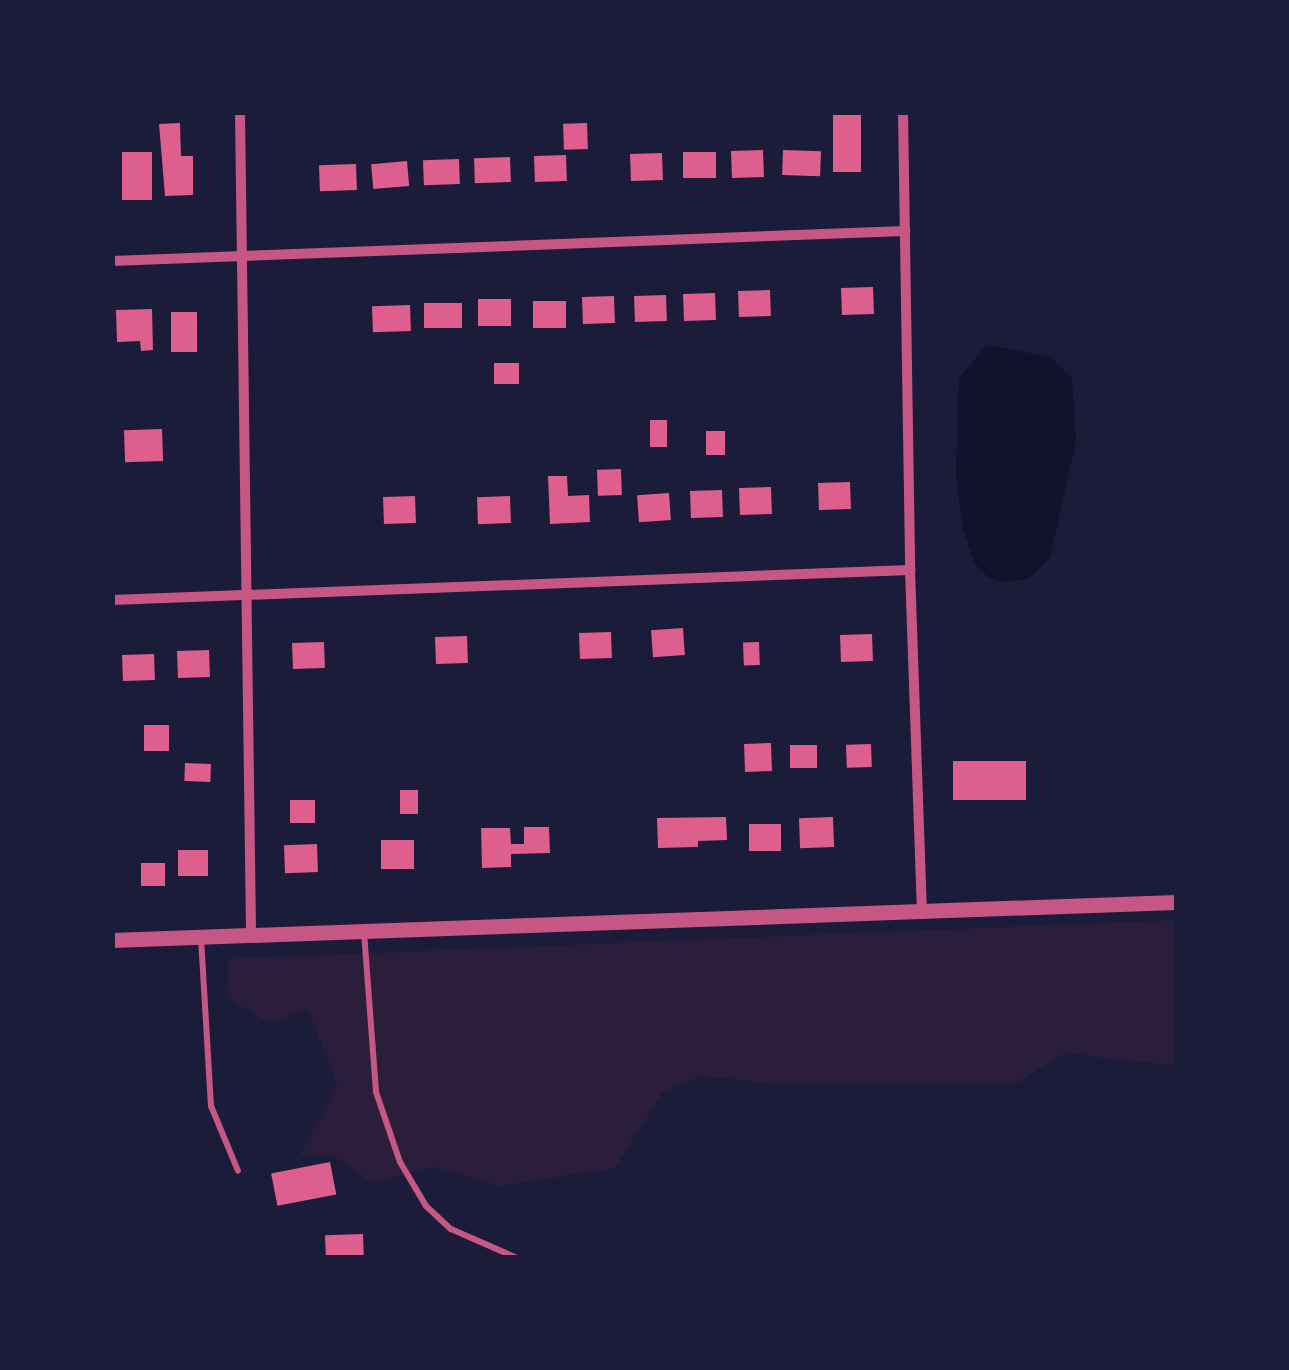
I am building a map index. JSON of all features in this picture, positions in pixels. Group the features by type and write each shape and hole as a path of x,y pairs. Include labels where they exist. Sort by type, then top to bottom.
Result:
{"street":[{"path":"240,112 251,935"},
{"path":"903,112 910,570 922,911"},
{"path":"112,261 906,231"},
{"path":"112,600 910,570"},
{"path":"112,940 1176,902"}],"lane":[{"path":"364,931 376,1092 400,1162 426,1206 451,1229 518,1258"},
{"path":"200,937 212,1106 238,1170"}],"shaded area":[{"path":"987,345 1051,357 1072,378 1076,441 1050,558 1028,579 1004,582 988,577 975,564 962,525 956,472 959,378"},
{"path":"1176,920 1176,1066 1065,1053 1015,1084 778,1084 700,1076 663,1092 615,1168 499,1186 434,1167 372,1183 334,1156 300,1156 337,1084 307,1009 270,1023 227,998 228,959"}],"building":[{"path":"833,112 861,112 861,172 833,172"},
{"path":"180,123 181,156 193,156 193,195 165,196 159,124"},
{"path":"587,123 588,149 564,150 563,124"},
{"path":"763,150 764,177 732,178 731,151"},
{"path":"783,150 821,151 820,176 782,175"},
{"path":"122,152 152,152 152,200 122,200"},
{"path":"683,152 716,152 716,178 683,178"},
{"path":"662,153 663,180 631,181 630,154"},
{"path":"566,155 567,181 535,182 534,156"},
{"path":"510,157 511,182 475,183 474,158"},
{"path":"459,159 460,184 424,185 423,160"},
{"path":"407,161 409,186 373,189 371,164"},
{"path":"356,164 357,190 320,191 319,165"},
{"path":"873,287 874,314 842,315 841,288"},
{"path":"770,290 771,316 739,317 738,291"},
{"path":"715,293 716,320 684,321 683,294"},
{"path":"666,295 667,321 635,322 634,296"},
{"path":"614,296 615,323 583,324 582,297"},
{"path":"478,299 511,299 511,326 478,326"},
{"path":"533,301 566,301 566,328 533,328"},
{"path":"424,303 462,303 462,328 424,328"},
{"path":"410,305 411,331 373,332 372,306"},
{"path":"152,309 153,350 141,351 140,341 117,342 116,310"},
{"path":"171,312 197,312 197,352 171,352"},
{"path":"494,363 519,363 519,384 494,384"},
{"path":"650,420 667,420 667,447 650,447"},
{"path":"162,429 163,461 125,462 124,430"},
{"path":"706,431 725,431 725,455 706,455"},
{"path":"621,469 622,495 598,496 597,470"},
{"path":"548,476 567,476 568,496 589,495 590,522 550,524"},
{"path":"850,482 851,509 819,510 818,483"},
{"path":"771,487 772,514 740,515 739,488"},
{"path":"722,490 723,517 691,518 690,491"},
{"path":"669,493 671,520 639,522 637,495"},
{"path":"415,496 416,523 384,524 383,497"},
{"path":"510,496 511,523 478,524 477,497"},
{"path":"683,628 685,655 653,657 651,630"},
{"path":"611,632 612,658 580,659 579,633"},
{"path":"872,634 873,661 841,662 840,635"},
{"path":"467,636 468,663 436,664 435,637"},
{"path":"324,642 325,668 293,669 292,643"},
{"path":"759,642 760,665 744,666 743,643"},
{"path":"209,650 210,677 178,678 177,651"},
{"path":"154,654 155,680 123,681 122,655"},
{"path":"144,725 169,725 169,751 144,751"},
{"path":"771,743 772,771 745,772 744,744"},
{"path":"871,744 872,767 847,768 846,745"},
{"path":"790,745 817,745 817,768 790,768"},
{"path":"953,761 1026,761 1026,800 953,800"},
{"path":"185,763 211,764 210,782 184,781"},
{"path":"400,790 418,790 418,814 400,814"},
{"path":"290,800 315,800 315,823 290,823"},
{"path":"726,817 727,840 698,841 698,847 658,848 657,818"},
{"path":"833,817 834,847 800,848 799,818"},
{"path":"749,824 781,824 781,851 749,851"},
{"path":"524,827 549,827 550,853 511,854 511,867 482,868 481,828 510,828 511,844 524,844"},
{"path":"381,840 414,840 414,869 381,869"},
{"path":"317,844 318,872 285,873 284,845"},
{"path":"178,850 208,850 208,876 178,876"},
{"path":"141,863 165,863 165,886 141,886"},
{"path":"330,1162 336,1194 277,1206 271,1173"},
{"path":"363,1234 364,1258 326,1258 325,1235"}]}
